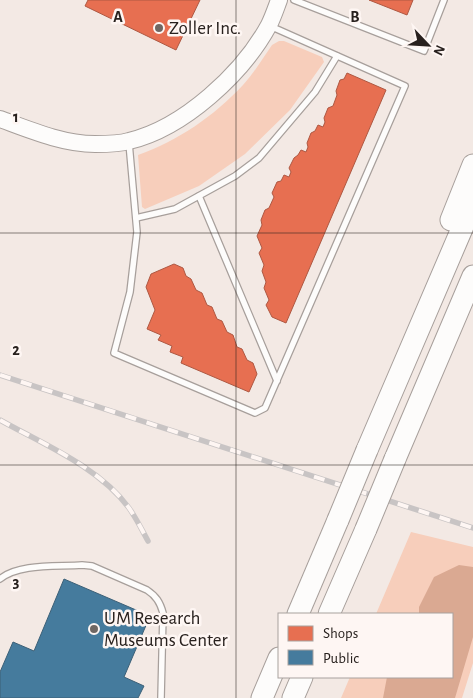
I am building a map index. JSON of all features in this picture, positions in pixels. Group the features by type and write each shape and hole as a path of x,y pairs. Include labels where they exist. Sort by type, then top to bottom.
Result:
{"highway":[{"path":"426,312 445,236 473,165"},
{"path":"298,613 473,204"},
{"path":"329,613 473,276"},
{"path":"262,698 278,660"},
{"path":"293,698 302,678"}],"street":[{"path":"0,119 60,139 94,144 129,141 166,127 201,104 239,68 268,25 279,0"}],"lane":[{"path":"294,0 424,51 444,0"},
{"path":"129,141 136,218 136,251 130,292 114,353 255,413 265,408 405,86 268,25"},
{"path":"136,218 175,209 235,176 258,158 315,92 337,56"},
{"path":"199,196 277,381"},
{"path":"0,579 7,573 19,569 92,566 155,595 163,613 161,698"}],"shaded area":[{"path":"279,41 284,41 322,57 324,62 290,110 245,154 199,186 145,209 142,207 138,155 167,143 208,117 243,85 272,45"},
{"path":"411,532 473,547 473,663 462,698 341,698 350,678 453,678 453,613 376,613"},
{"path":"459,565 473,567 473,637 455,698 383,698 387,678 453,678 453,613 419,613 419,607 434,577"}],"building: Shops":[{"name":"Zoller Inc.","path":"88,0 200,0 176,50 85,6"},
{"path":"369,0 413,0 407,15"},
{"path":"347,73 386,90 286,323 272,317 266,305 269,300 264,288 266,282 262,271 264,265 259,253 262,248 257,236 262,225 261,220 265,210 269,208 274,197 272,193 277,182 281,181 284,175 289,177 291,172 289,168 294,158 301,150 306,152 311,133 315,131 318,125 323,127 328,108 333,106 337,95 336,91 340,80 344,79"},
{"path":"174,264 183,268 196,290 202,293 207,305 212,307 217,319 222,321 227,332 233,335 237,347 242,349 247,360 253,363 257,374 249,392 181,363 183,357 170,352 172,346 158,340 161,335 147,329 155,310 146,287 151,274"}],"building: Public":[{"name":"UM Research Museums Center","path":"64,579 150,616 124,677 144,686 138,698 0,698 0,672 13,642 34,651"}],"railway":[{"path":"0,375 473,528"},
{"path":"0,420 52,448 102,480 117,493 129,508 148,541"}],"place":[{"name":"Zoller Inc.","path":"159,28"},
{"name":"UM Research Museums Center","path":"94,629"}]}
